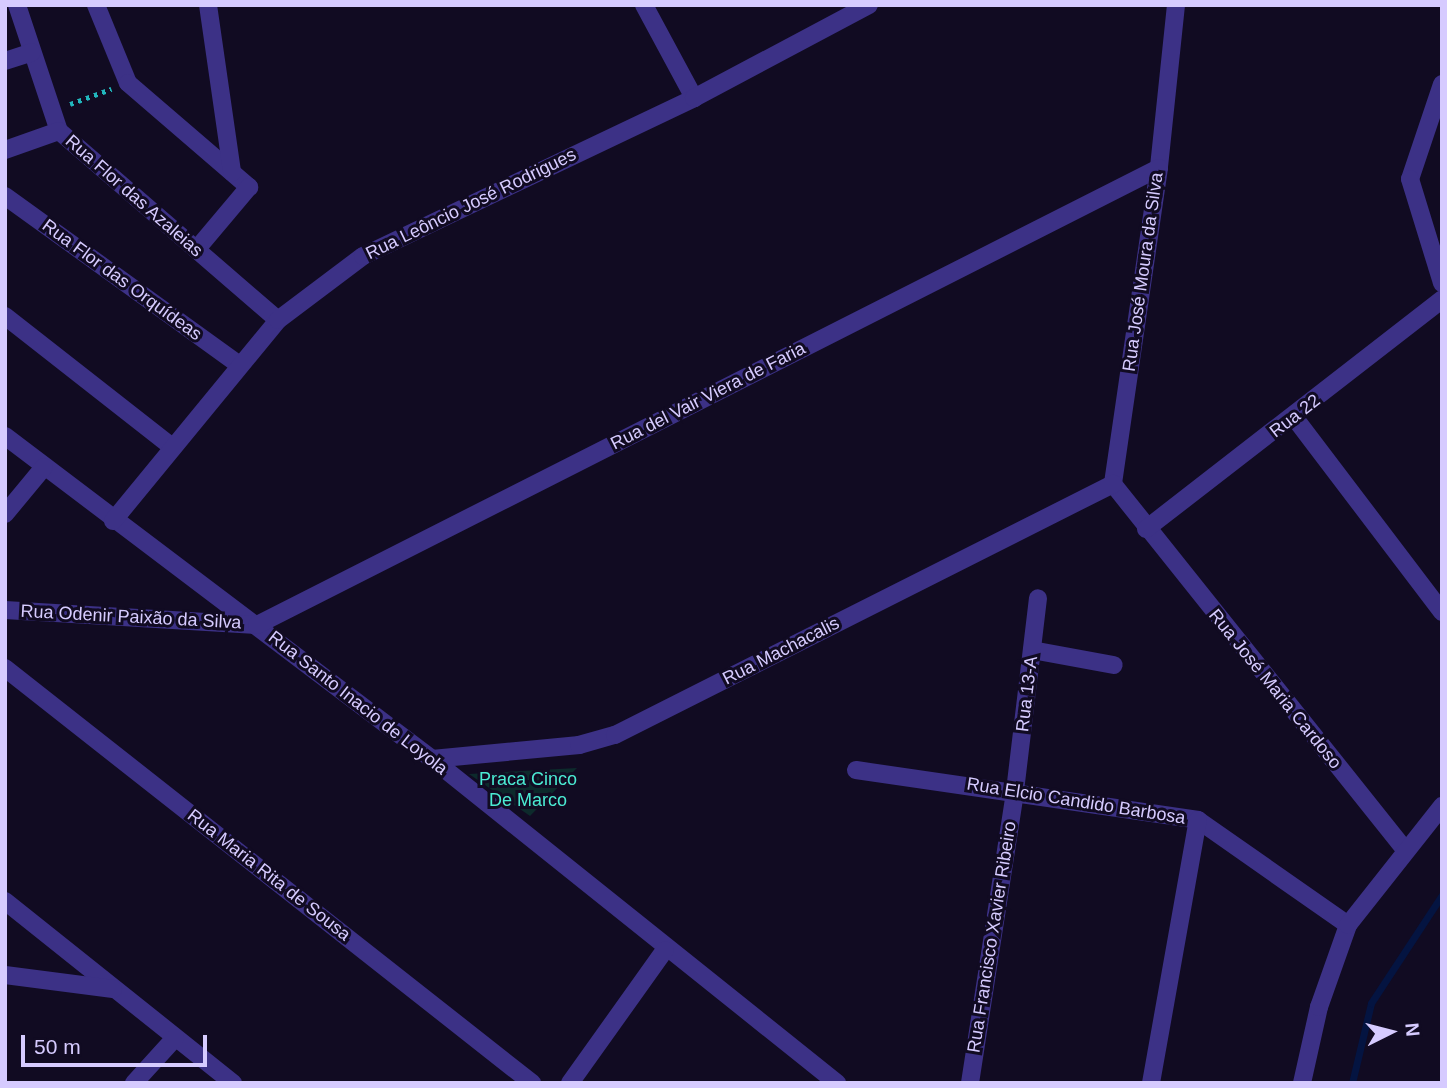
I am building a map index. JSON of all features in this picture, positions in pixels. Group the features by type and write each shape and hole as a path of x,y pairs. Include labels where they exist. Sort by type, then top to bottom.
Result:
{"street":[{"name":"Rua Flor das Azaleias","path":"17,5 59,131 278,320"},
{"path":"96,5 128,83 249,187 196,250"},
{"path":"208,5 232,172"},
{"path":"644,5 694,98"},
{"name":"Rua Leôncio José Rodrigues","path":"113,521 170,446 278,320 363,256 694,98 869,5"},
{"name":"Rua José Moura da Silva","path":"1113,484 1159,168 1175,5"},
{"path":"5,61 32,52"},
{"path":"1442,84 1410,179 1442,283"},
{"path":"5,150 59,131"},
{"name":"Rua del Vair Viera de Faria","path":"257,625 1159,168"},
{"name":"Rua Flor das Orquídeas","path":"5,196 238,364"},
{"name":"Rua 22","path":"1146,529 1294,417 1442,299"},
{"path":"5,316 170,446"},
{"path":"1294,417 1442,612"},
{"name":"Rua Santo Inacio de Loyola","path":"5,436 113,521 257,625 432,759 665,950 836,1083"},
{"path":"5,514 44,467"},
{"path":"1113,484 1146,529"},
{"name":"Rua Machacalis","path":"432,759 579,745 615,734 1113,484"},
{"name":"Rua José Maria Cardoso","path":"1146,529 1405,850"},
{"name":"Rua 13-A","path":"1015,791 1038,597"},
{"name":"Rua Odenir Paixão da Silva","path":"5,610 257,625"},
{"path":"1032,650 1114,665"},
{"name":"Rua Maria Rita de Sousa","path":"5,668 532,1083"},
{"name":"Rua Elcio Candido Barbosa","path":"856,769 1198,820 1348,925"},
{"name":"Rua Francisco Xavier Ribeiro","path":"970,1083 1015,791"},
{"path":"1302,1083 1319,1007 1348,925 1442,806"},
{"path":"1151,1083 1198,820"},
{"path":"5,901 233,1083"},
{"path":"570,1083 665,950"},
{"path":"5,975 113,989"},
{"path":"134,1083 175,1038"}],"path":[{"path":"51,111 128,83"}],"green space":[{"name":"Praca Cinco De Marco","path":"577,768 530,816 469,774"}],"waterway":[{"path":"1352,1083 1371,1003 1442,895"}]}
